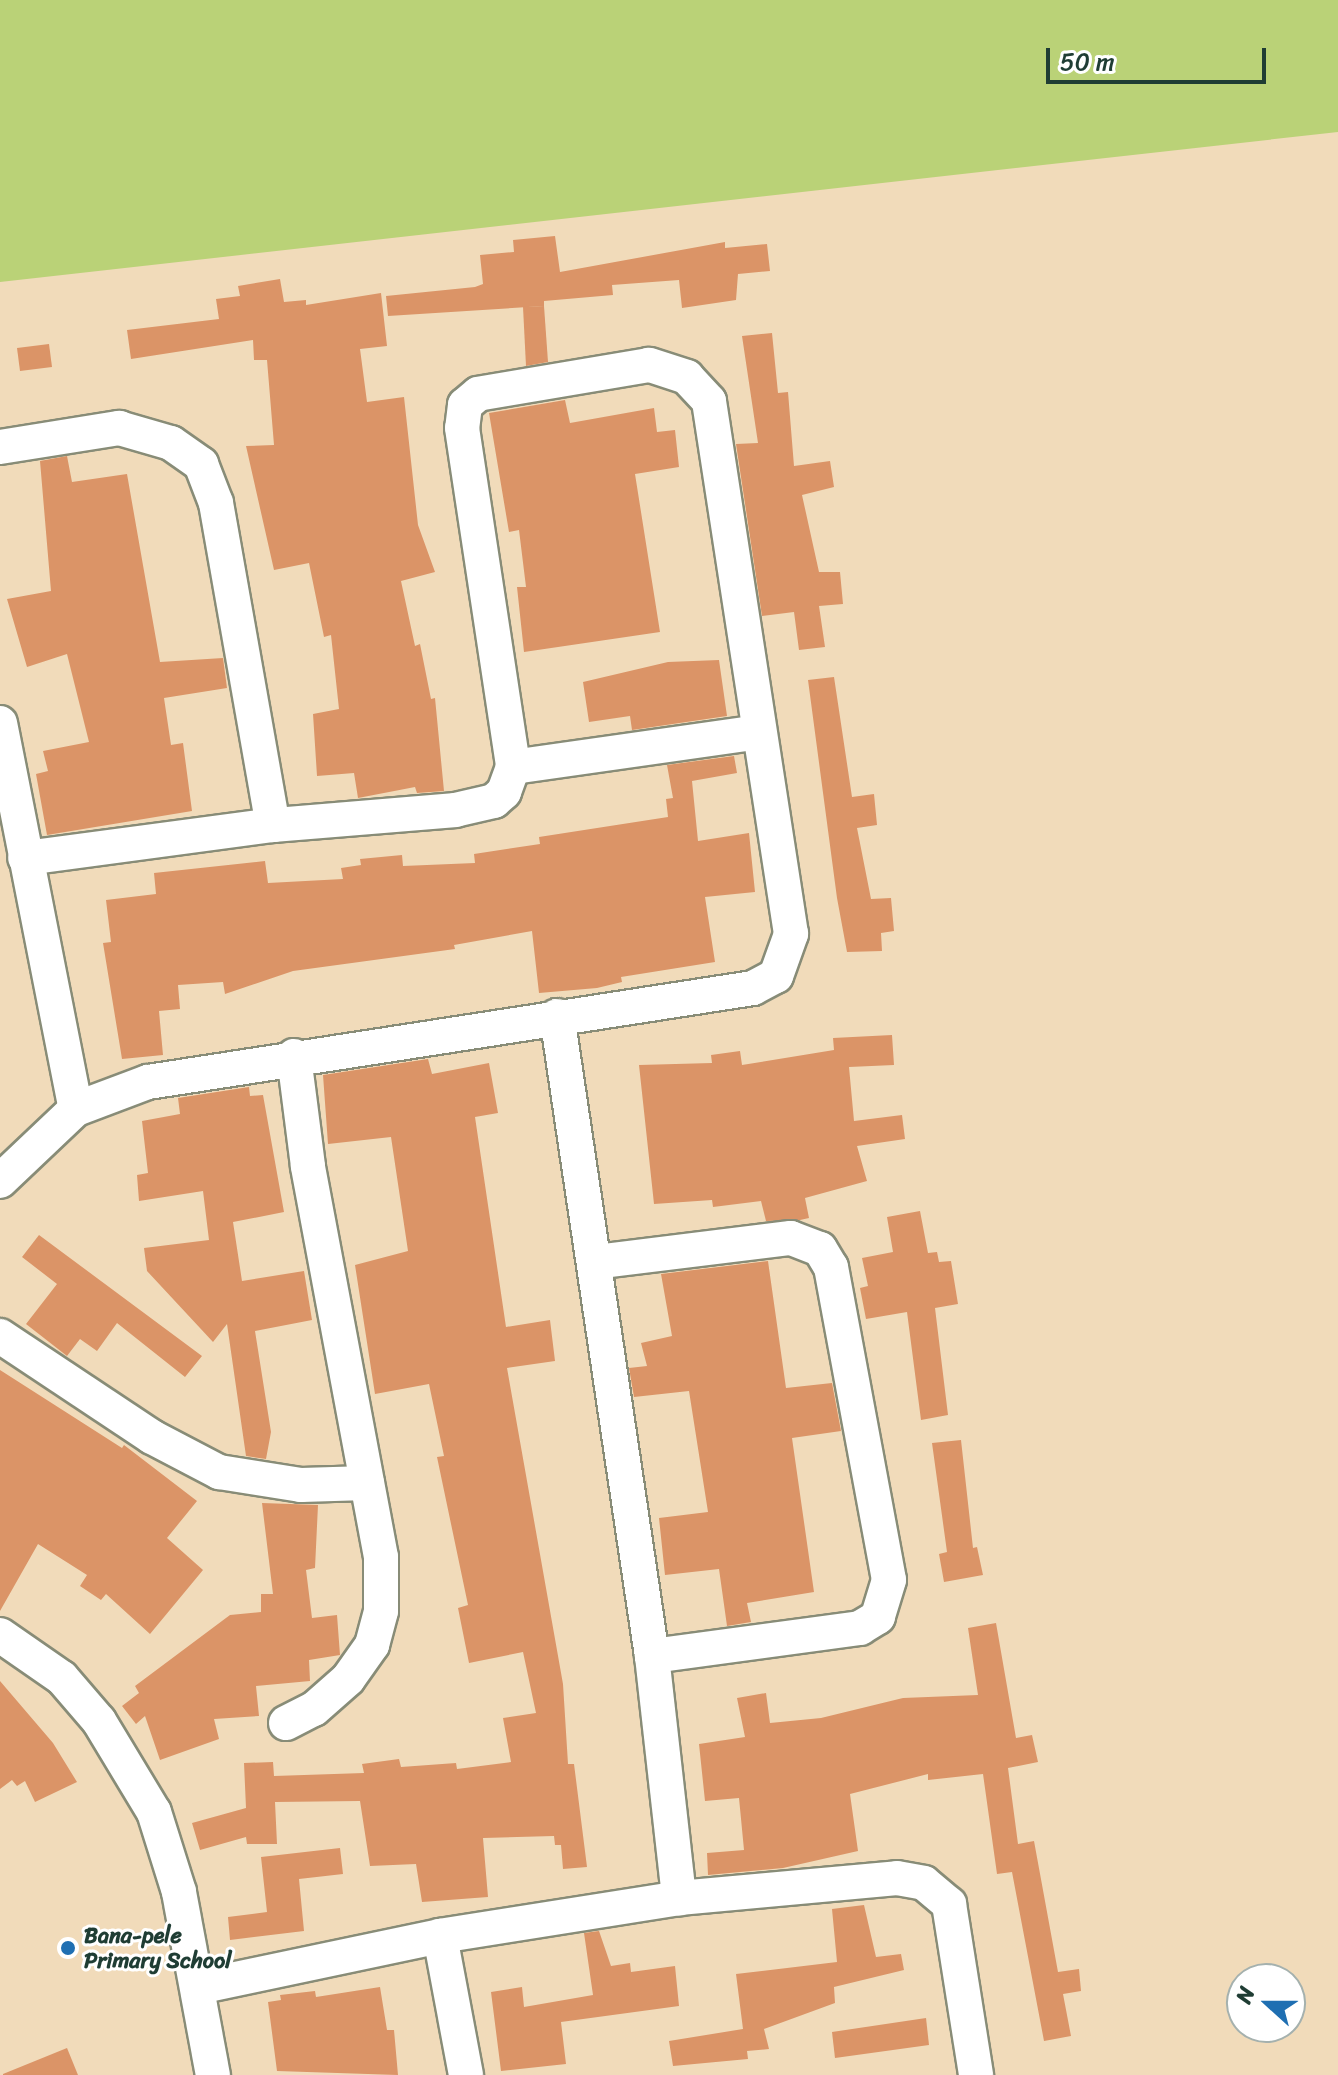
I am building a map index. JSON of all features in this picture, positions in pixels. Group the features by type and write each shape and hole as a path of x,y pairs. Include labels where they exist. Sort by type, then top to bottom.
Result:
{"street":[{"path":"0,1181 76,1109 148,1082 294,1056 753,988 776,976 791,934 709,401 687,377 649,365 478,394 465,405 462,428 513,767 504,792 494,801 456,810 273,825 25,858"},
{"path":"0,447 119,428 171,443 201,464 216,503 273,825"},
{"path":"0,723 76,1109"},
{"path":"513,767 758,732"},
{"path":"557,1016 652,1656 679,1898"},
{"path":"286,1723 314,1709 348,1679 372,1645 381,1611 381,1557 308,1166 294,1056"},
{"path":"595,1262 791,1238 820,1249 834,1282 889,1580 878,1617 860,1628 652,1656"},
{"path":"0,1336 152,1437 219,1472 301,1485 367,1483"},
{"path":"0,1635 62,1678 130,1767 154,1812 179,1892 213,2075"},
{"path":"198,1987 440,1936 679,1898 897,1878 931,1887 949,1904 976,2075"},
{"path":"440,1936 466,2075"}],"green space":[{"path":"0,0 1338,0 1338,132 0,282"}],"building":[{"path":"555,236 560,272 725,242 725,248 767,244 770,271 738,274 736,300 682,308 679,280 612,285 613,295 544,301 544,306 388,316 386,296 475,287 483,284 480,255 514,252 513,240"},
{"path":"280,279 284,302 306,300 306,305 381,293 387,346 360,349 367,402 404,397 418,525 435,572 401,581 415,646 420,644 431,699 435,698 444,791 417,793 415,787 358,798 354,773 317,776 313,714 339,709 331,635 324,637 309,563 274,570 246,446 274,445 267,360 254,360 253,340 131,359 127,330 219,319 216,299 240,296 238,286"},
{"path":"544,306 548,362 526,366 523,307"},
{"path":"772,333 778,393 788,392 794,466 830,461 834,487 802,495 819,572 840,572 843,604 819,606 825,647 799,650 794,612 762,616 736,444 758,443 742,336"},
{"path":"49,344 52,367 20,371 17,348"},
{"path":"565,400 570,423 654,408 657,432 675,430 679,467 635,474 660,632 524,652 517,587 526,587 519,530 509,532 489,413"},
{"path":"67,456 72,482 127,474 160,662 223,658 227,688 164,698 171,745 183,743 192,811 47,835 36,774 48,771 43,751 89,742 67,654 27,667 7,599 51,591 40,461"},
{"path":"719,660 727,716 632,730 630,716 589,722 583,682 668,662"},
{"path":"834,677 852,797 874,794 877,825 857,828 871,899 891,898 894,931 881,933 882,951 847,952 837,898 808,680"},
{"path":"734,756 737,773 692,781 698,841 749,833 755,892 705,897 715,962 621,977 622,982 597,988 539,993 532,931 454,945 455,949 293,971 225,994 223,982 178,985 180,1009 159,1011 163,1055 122,1059 103,943 111,942 106,900 156,894 154,873 265,861 268,883 343,879 341,868 361,865 360,859 402,855 403,866 475,863 474,854 540,844 539,837 668,817 666,799 673,798 667,765"},
{"path":"892,1035 894,1065 849,1067 854,1121 902,1115 905,1139 857,1146 867,1181 805,1198 809,1218 800,1220 766,1221 761,1201 713,1207 712,1200 654,1204 639,1065 712,1063 711,1055 740,1051 742,1065 834,1050 833,1038"},
{"path":"428,1059 432,1074 489,1063 498,1113 475,1117 506,1327 550,1320 555,1361 507,1368 563,1684 568,1764 574,1764 587,1867 563,1869 561,1845 555,1845 554,1836 483,1838 488,1897 422,1902 416,1864 370,1866 360,1801 275,1802 277,1844 247,1844 246,1837 200,1850 192,1823 246,1808 244,1763 273,1762 274,1776 364,1773 362,1764 399,1759 401,1767 456,1763 457,1769 511,1762 503,1718 536,1713 523,1652 469,1663 458,1608 468,1605 437,1457 444,1456 429,1384 375,1394 355,1265 408,1251 391,1137 328,1144 323,1075"},
{"path":"249,1087 250,1096 263,1095 284,1212 233,1222 242,1281 304,1271 312,1320 255,1331 271,1432 266,1459 246,1456 227,1324 213,1342 147,1271 144,1248 209,1240 203,1191 139,1201 137,1175 148,1173 142,1121 180,1114 178,1098"},
{"path":"920,1211 928,1253 937,1252 939,1262 951,1261 958,1304 935,1308 948,1415 921,1420 907,1312 866,1319 860,1288 868,1286 862,1258 893,1252 887,1217"},
{"path":"39,1235 202,1356 185,1377 117,1323 97,1351 80,1339 67,1356 26,1324 57,1284 22,1257"},
{"path":"768,1261 786,1388 832,1383 841,1431 792,1438 814,1592 747,1603 751,1622 727,1626 719,1569 665,1575 659,1518 708,1512 689,1391 634,1397 629,1368 647,1366 641,1343 672,1336 661,1274"},
{"path":"0,1370 122,1448 124,1445 197,1501 167,1538 203,1570 150,1634 106,1594 101,1600 80,1586 87,1575 38,1544 0,1611"},
{"path":"961,1440 973,1548 977,1547 983,1575 944,1582 939,1554 947,1552 932,1443"},
{"path":"262,1503 318,1505 315,1568 306,1570 312,1618 337,1615 340,1655 309,1660 310,1681 256,1686 259,1716 214,1719 219,1739 160,1760 145,1716 136,1724 122,1706 139,1693 135,1686 230,1615 261,1612 261,1594 273,1594"},
{"path":"996,1623 1016,1738 1032,1735 1038,1762 1008,1768 1018,1844 1034,1841 1058,1972 1079,1969 1081,1991 1063,1994 1071,2036 1044,2041 1012,1872 997,1874 983,1774 928,1780 928,1774 850,1794 858,1851 783,1868 708,1875 707,1853 744,1850 739,1798 705,1801 699,1744 745,1737 737,1698 766,1693 770,1723 821,1718 903,1698 978,1695 968,1628"},
{"path":"0,1681 53,1743 77,1782 35,1802 25,1781 17,1786 12,1780 0,1789"},
{"path":"340,1848 343,1874 299,1879 304,1931 230,1940 228,1917 267,1912 261,1857"},
{"path":"864,1905 876,1957 901,1954 904,1970 834,1987 835,2003 764,2029 769,2049 747,2051 748,2059 673,2066 669,2041 743,2029 736,1974 837,1962 832,1909"},
{"path":"599,1931 611,1966 630,1963 631,1972 675,1966 679,2006 561,2022 566,2064 501,2071 491,1992 522,1987 524,2007 593,1995 584,1933"},
{"path":"380,1987 387,2030 394,2030 398,2075 277,2071 268,2002 281,2000 280,1995 315,1991 316,1997"},
{"path":"926,2018 929,2045 835,2058 832,2032"},
{"path":"67,2048 78,2075 3,2075 3,2074"}],"place":[{"name":"Bana-pele Primary School","path":"68,1948"}]}
